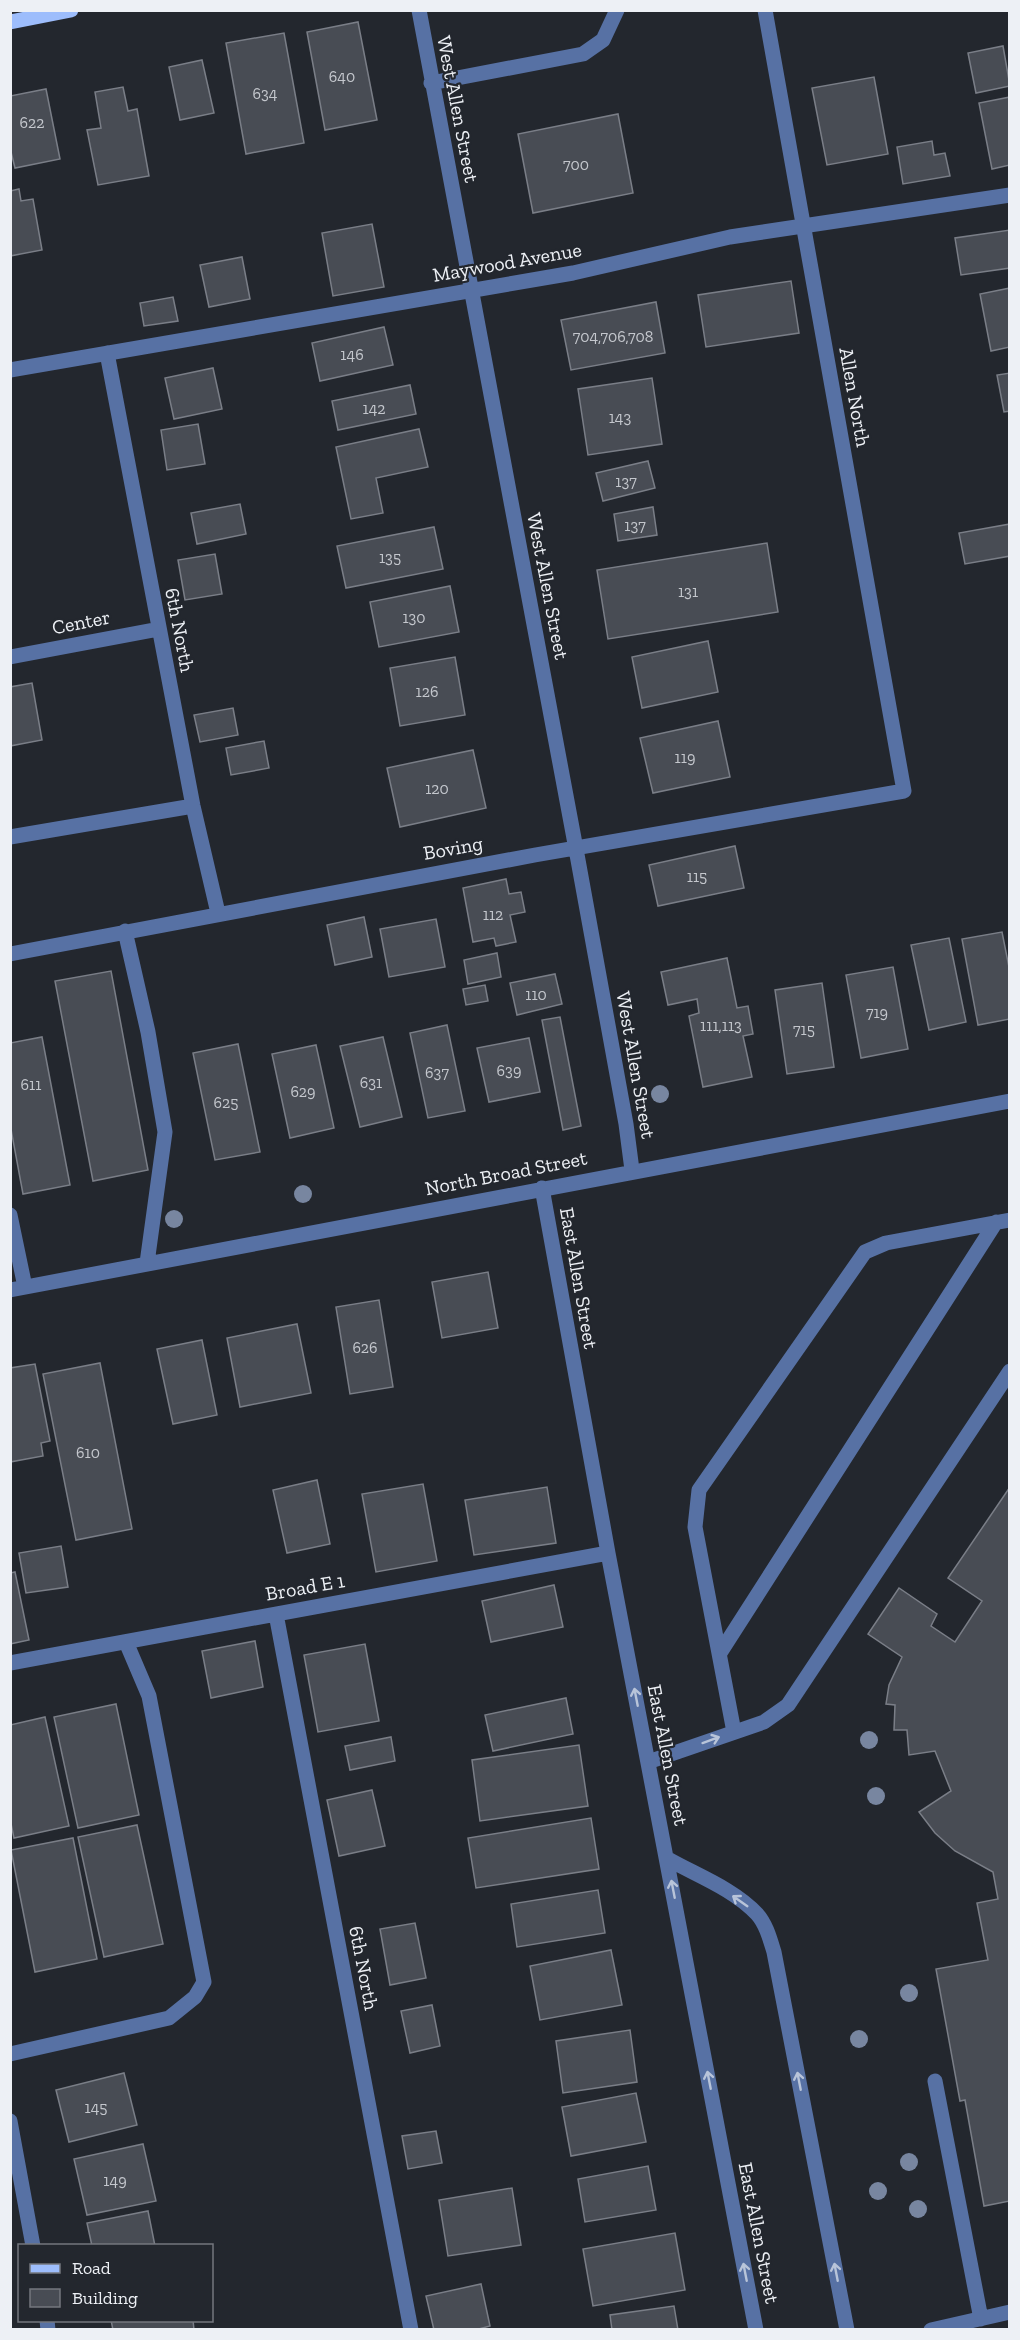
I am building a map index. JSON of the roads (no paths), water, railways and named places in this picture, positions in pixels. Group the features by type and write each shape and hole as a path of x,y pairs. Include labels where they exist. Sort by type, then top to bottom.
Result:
{"main road":[{"path":"10,22 71,10"}],"street":[{"name":"West Allen Street","path":"419,10 627,1124 632,1170"},
{"path":"431,84 583,54 603,40 617,10"},
{"name":"Allen North","path":"765,10 904,791"},
{"name":"Maywood Avenue","path":"10,370 573,273 730,237 1010,195"},
{"name":"6th North","path":"107,353 193,806 218,913"},
{"name":"Center","path":"10,657 159,629"},
{"name":"Boving","path":"10,954 218,913 904,791"},
{"path":"10,837 193,806"},
{"path":"125,931 148,1032 165,1132 147,1263"},
{"name":"North Broad Street","path":"17,1288 632,1170 1010,1101"},
{"name":"East Allen Street","path":"542,1188 608,1553 668,1858 756,2330"},
{"path":"10,1215 17,1288"},
{"path":"734,1732 695,1527 695,1507 703,1483 865,1252 886,1243 1003,1221"},
{"path":"720,1653 1003,1221"},
{"path":"648,1762 764,1722 788,1705 1010,1371"},
{"name":"Broad E 1","path":"10,1663 608,1553"},
{"name":"6th North","path":"276,1614 411,2330"},
{"path":"10,2054 169,2018 195,1997 204,1982 149,1696 126,1642"},
{"path":"668,1858 740,1900 757,1914 768,1933 774,1952 847,2330"},
{"path":"935,2081 981,2319"},
{"path":"10,2121 33,2244"},
{"path":"931,2330 1010,2312"}]}
